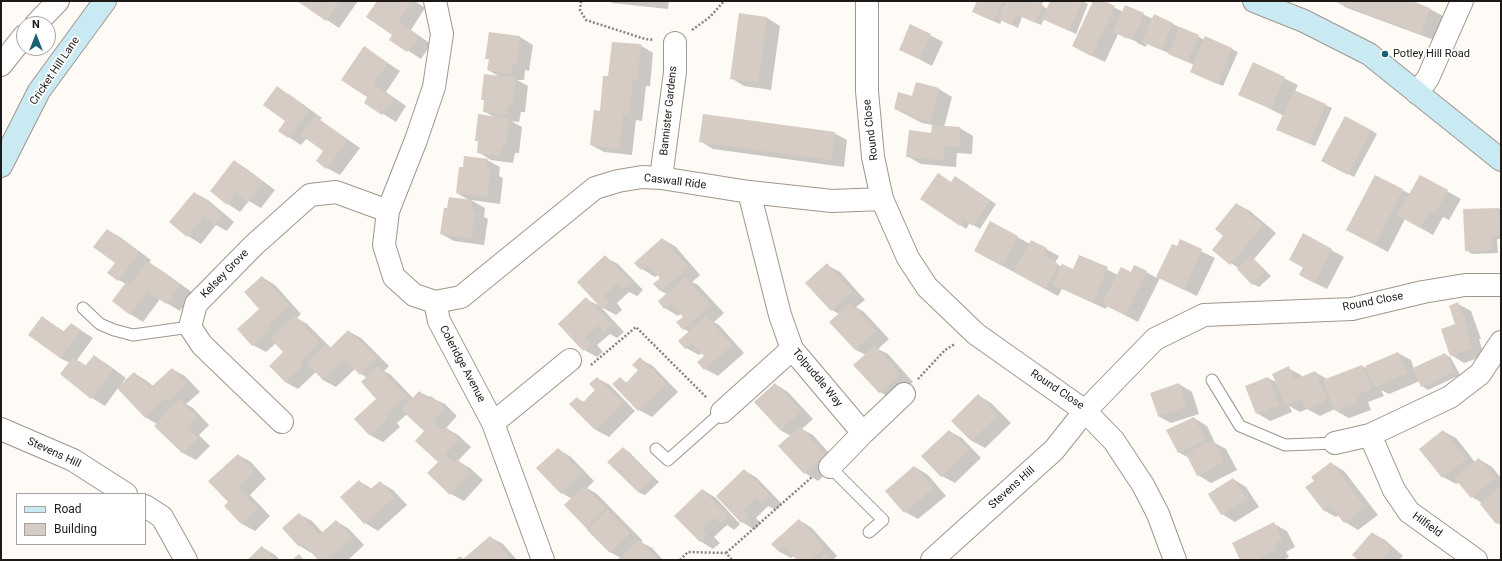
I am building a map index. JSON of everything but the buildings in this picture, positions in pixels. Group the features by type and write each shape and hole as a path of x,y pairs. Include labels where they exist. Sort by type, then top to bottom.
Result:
{"street":[{"path":"44,16 58,1"},
{"path":"435,1 442,34 434,87 416,140 388,211 384,245 394,277 414,295 435,302"},
{"name":"Round Close","path":"867,1 867,91 873,157 882,199 908,258 927,288 976,334 1085,411 1156,339 1204,315 1296,310 1352,309 1423,292 1464,285 1501,285"},
{"path":"1254,1 1304,21 1369,54 1501,160"},
{"path":"1417,93 1428,78 1462,1"},
{"name":"Cricket Hill Lane","path":"1,166 39,91 98,3"},
{"name":"Bannister Gardens","path":"661,178 675,72 674,43"},
{"path":"1,65 16,46"},
{"name":"Caswall Ride","path":"435,302 461,297 595,188 618,182 642,177 661,178 749,192 832,201 882,199"},
{"name":"Kelsey Grove","path":"190,327 196,304 254,245 310,195 336,192 388,211"},
{"name":"Tolpuddle Way","path":"749,192 780,314 792,349 863,433"},
{"name":"Coleridge Avenue","path":"435,302 439,322 493,423 543,560"},
{"path":"190,327 202,345 282,422"},
{"path":"1335,443 1370,435 1450,397 1480,374 1501,342"},
{"path":"722,412 792,349"},
{"path":"493,423 570,360"},
{"path":"830,467 904,394"},
{"path":"1085,411 1114,441 1143,485 1158,514 1175,560"},
{"name":"Stevens Hill","path":"932,560 1054,450 1085,411"},
{"name":"Stevens Hill","path":"1,429 73,460 124,493"},
{"name":"Hilfield","path":"1370,435 1394,490 1409,512 1476,560"},
{"path":"146,507 162,517 186,560"}],"lane":[{"path":"83,308 100,324 114,330 133,335 190,327"},
{"path":"1212,380 1240,426 1285,445 1335,443"},
{"path":"656,449 668,460 722,412"},
{"path":"830,467 883,520 869,532"}],"path":[{"path":"581,1 580,10 586,20 645,39 674,43 710,17 724,1"},
{"path":"570,360 584,371 636,327 722,412"},
{"path":"904,394 945,350 976,334"},
{"path":"680,560 688,552 726,553 809,479 830,467"},
{"path":"726,553 732,560"}],"place":[{"name":"Potley Hill Road","path":"1385,54"}]}
